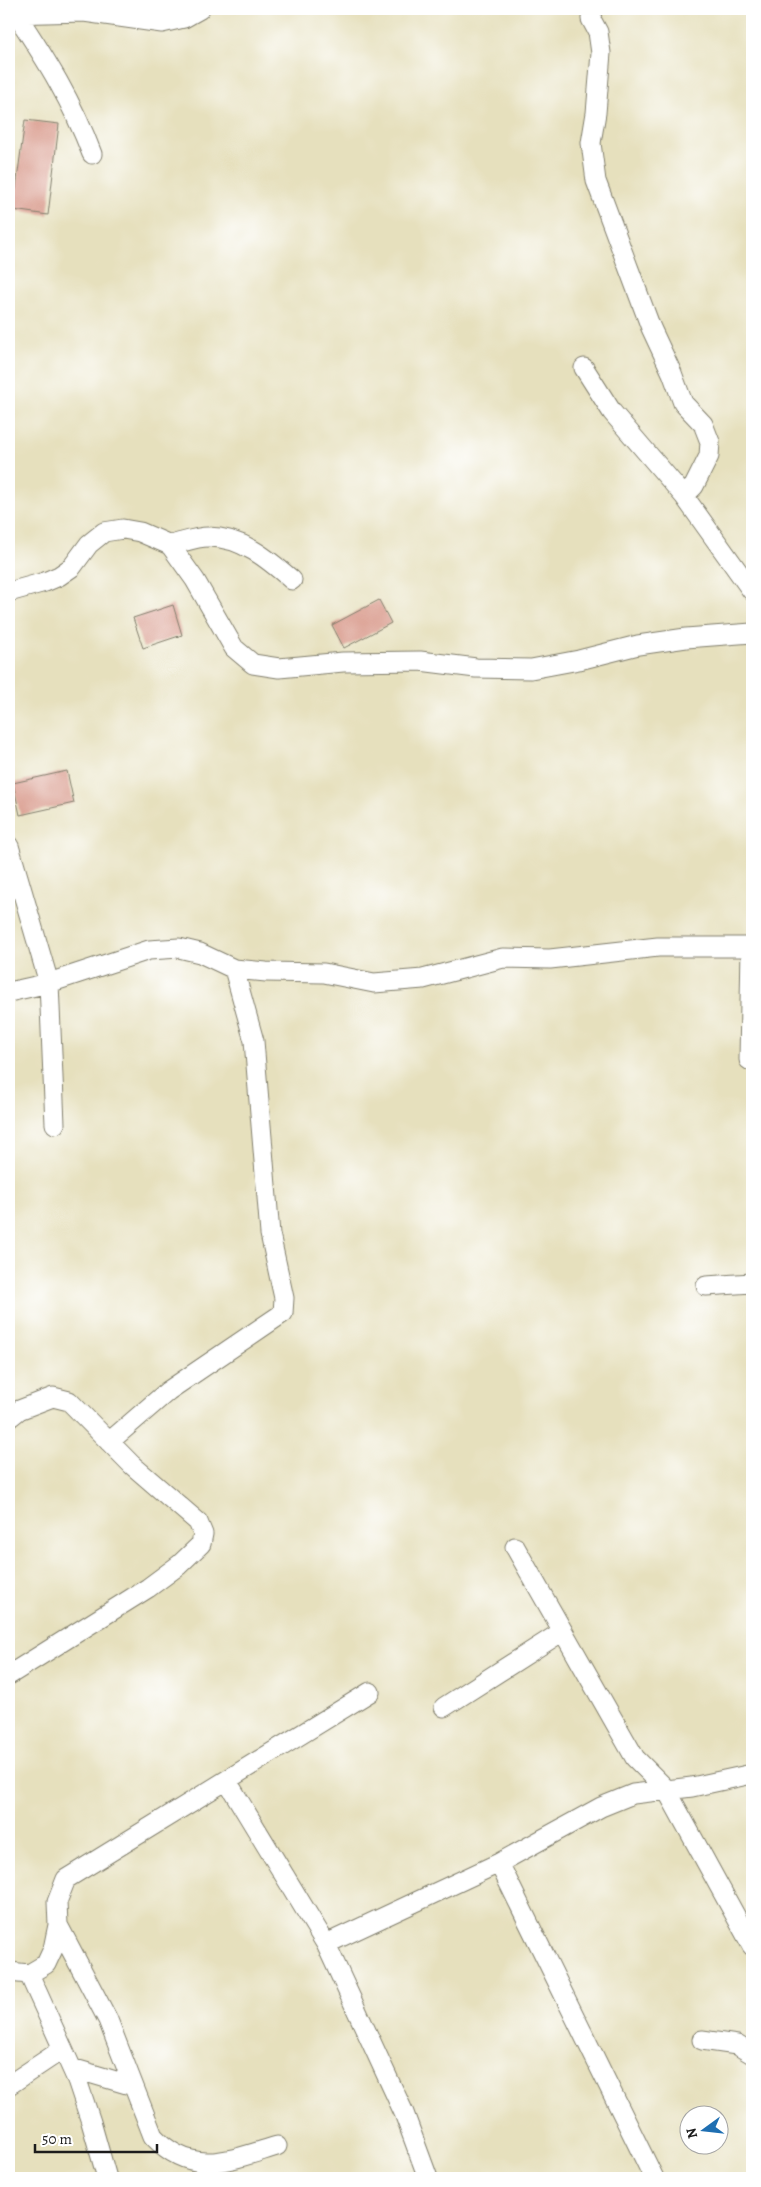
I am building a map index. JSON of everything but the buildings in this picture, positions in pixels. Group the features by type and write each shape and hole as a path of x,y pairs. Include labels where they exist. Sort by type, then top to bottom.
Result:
{"street":[{"path":"13,14 84,12 162,23 184,18 200,9"},
{"path":"592,9 591,19 598,32 601,53 596,112 591,143 596,181 651,328 672,373 683,403 702,424 710,442 709,456 694,486 684,496"},
{"path":"13,14 59,80 77,116 92,154"},
{"path":"584,368 612,412 684,496 752,591"},
{"path":"9,592 59,576 72,568 89,544 104,532 123,529 140,532 170,545 195,580 234,648 254,664 279,668 343,662 420,661 476,668 531,669 580,660 638,645 686,638 752,633"},
{"path":"170,545 207,537 240,543 266,558 292,580"},
{"path":"9,846 49,983 55,1124"},
{"path":"9,992 49,983 149,950 179,948 200,953 234,968 266,972 324,972 374,983 423,979 503,958 550,959 658,948 752,947 749,1060"},
{"path":"109,1442 168,1391 283,1313 284,1298 270,1234 254,1041 234,968"},
{"path":"706,1286 752,1283"},
{"path":"9,1418 19,1410 53,1397 69,1401 109,1442 198,1522 203,1534 201,1544 179,1565 148,1588 9,1675"},
{"path":"515,1547 635,1758 666,1789 752,1946"},
{"path":"444,1707 563,1631"},
{"path":"9,1972 28,1974 46,1964 53,1949 58,1925 58,1902 66,1880 370,1692"},
{"path":"326,1944 499,1863 601,1807 633,1794 692,1787 752,1774"},
{"path":"228,1781 326,1944 404,2113 428,2178"},
{"path":"499,1863 654,2178"},
{"path":"58,1925 108,2020 153,2136 165,2150 183,2158 201,2162 224,2162 277,2146"},
{"path":"28,1974 72,2068 91,2122 107,2178"},
{"path":"702,2040 737,2045 752,2054"},
{"path":"9,2085 63,2049"},
{"path":"72,2068 134,2086"}]}
